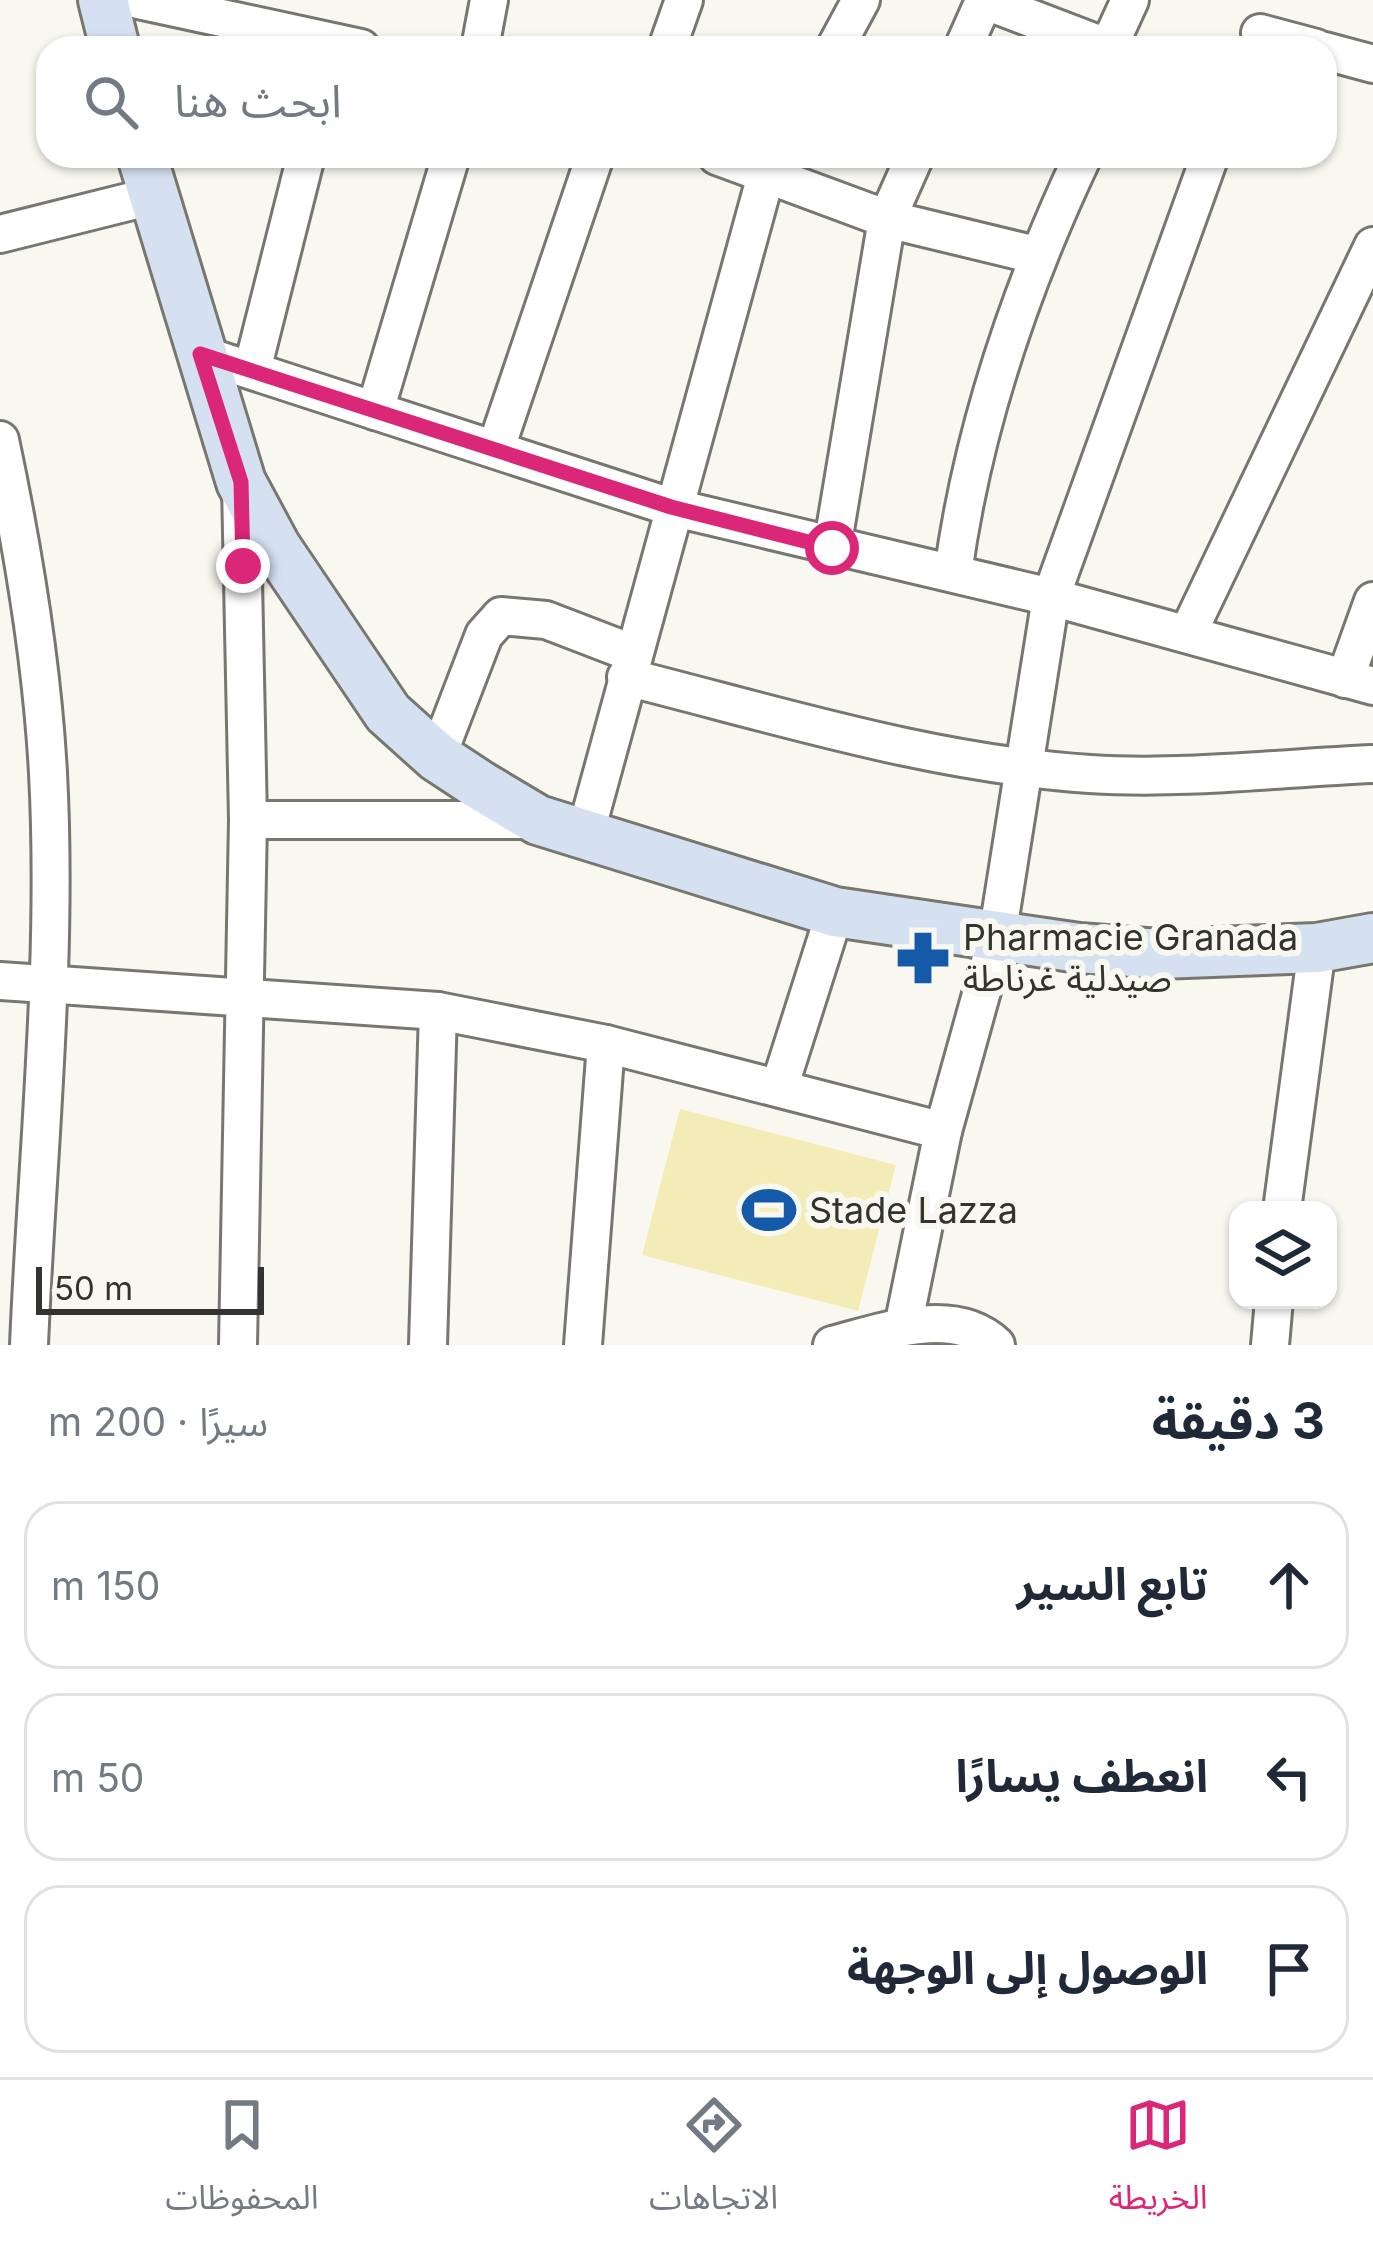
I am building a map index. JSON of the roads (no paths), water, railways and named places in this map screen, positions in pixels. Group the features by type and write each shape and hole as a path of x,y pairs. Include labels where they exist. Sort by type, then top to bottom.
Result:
{"main road":[{"path":"104,0 112,36"},
{"path":"147,176 241,482 316,614 388,712 437,757 538,820 835,912 997,937 1160,954 1318,948 1373,938"}],"street":[{"path":"138,0 298,36"},
{"path":"482,36 489,0"},
{"path":"671,36 684,0"},
{"path":"842,36 861,0"},
{"path":"968,36 984,0 1077,36"},
{"path":"1114,36 1130,0"},
{"path":"1337,54 1373,64"},
{"path":"252,370 303,168"},
{"path":"375,411 447,168"},
{"path":"496,448 591,168"},
{"path":"585,835 671,507 770,168"},
{"path":"778,168 887,218 1036,255"},
{"path":"832,548 887,218 910,168"},
{"path":"953,573 979,439 1036,255 1077,168"},
{"path":"903,1328 943,1130 997,937 1051,597 1206,168"},
{"path":"0,234 147,176"},
{"path":"1188,633 1373,246"},
{"path":"200,354 671,507 1051,597 1359,682 1373,601"},
{"path":"0,440 39,667 48,775 49,984 29,1345"},
{"path":"238,1345 248,820 241,482"},
{"path":"437,757 484,635 501,616 546,620 629,665 924,751 1023,768 1154,774 1373,764"},
{"path":"248,820 538,820"},
{"path":"779,1088 835,912"},
{"path":"1283,1201 1318,948"},
{"path":"0,981 244,994 438,1011 606,1044 943,1130"},
{"path":"428,1345 438,1011"},
{"path":"583,1345 606,1044"},
{"path":"1270,1345 1273,1309"},
{"path":"832,1345 903,1328 958,1324 977,1329 997,1345"}],"place":[{"name":"Pharmacie Granada صيدلية غرناطة","path":"923,958"},
{"name":"Stade Lazza","path":"769,1210"}]}
